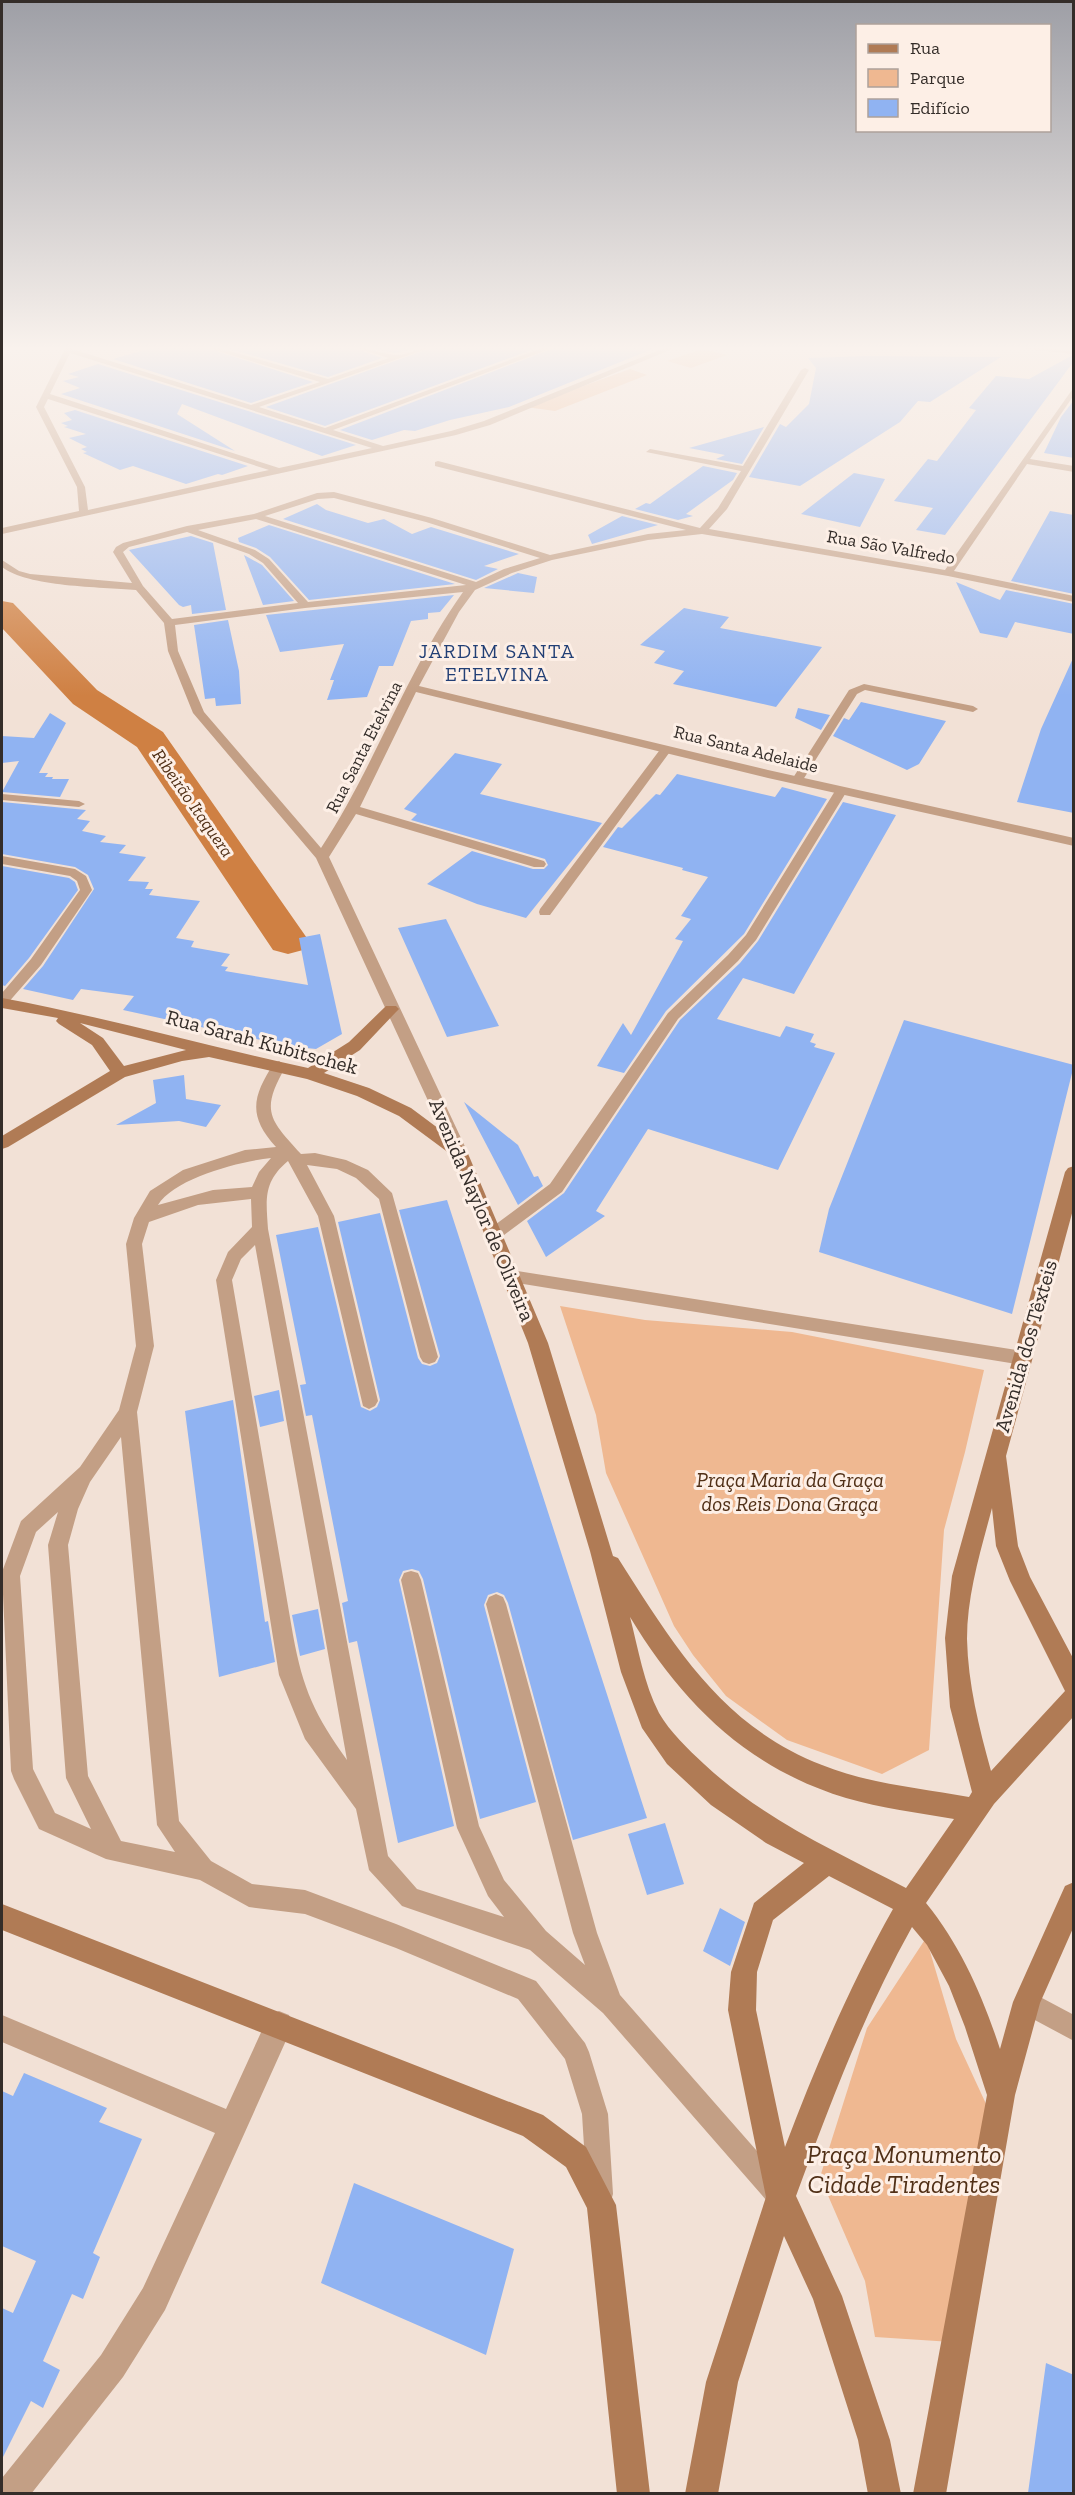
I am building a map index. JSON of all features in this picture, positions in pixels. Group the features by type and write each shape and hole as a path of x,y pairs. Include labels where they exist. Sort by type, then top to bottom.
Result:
{"main road":[{"name":"Rua Sarah Kubitschek","path":"2,1002 73,1016 215,1053 310,1074 363,1092 405,1112 460,1153"},
{"path":"310,1074 340,1058 374,1031 392,1009"},
{"name":"Rua Sarah Kubitschek","path":"38,1010 79,1027 100,1041 111,1055 119,1073"},
{"path":"2,1143 119,1073 182,1056 215,1053"},
{"name":"Avenida Naylor de Oliveira","path":"460,1153 538,1343 601,1551 633,1672 650,1720 676,1755 720,1796 775,1834 910,1904"},
{"name":"Avenida dos Têxteis","path":"980,1803 962,1707 956,1638 963,1576 1022,1358 1068,1217 1074,1172"},
{"name":"Avenida dos Têxteis","path":"996,1450 1007,1546 1021,1581 1074,1684"},
{"path":"601,1551 679,1671 713,1708 762,1747 798,1767 843,1785 980,1803"},
{"path":"701,2493 722,2382 781,2197 831,2065 875,1967 910,1904 980,1803 1074,1698"},
{"path":"827,1861 764,1912 744,1972 742,2010 781,2197 826,2296 874,2440 885,2493"},
{"path":"929,2493 1001,2095 1028,2002 1074,1895"},
{"path":"910,1904 936,1936 958,1977 979,2027 1001,2095"},
{"path":"2,1917 533,2125 576,2157 601,2205 634,2493"}],"street":[{"path":"68,463 81,487 84,513"},
{"path":"256,463 279,471"},
{"path":"2,531 313,463"},
{"path":"715,463 746,469"},
{"path":"550,558 429,520 334,495 300,501 256,516 187,529 119,549 118,552 139,588 169,623 305,605 474,587 508,571 550,558 648,537 702,531 722,509 749,463"},
{"path":"948,573 1022,463"},
{"path":"1039,463 1074,469"},
{"path":"438,464 702,531"},
{"path":"256,516 474,587"},
{"path":"187,529 252,552 266,561 305,605"},
{"name":"Rua São Valfredo","path":"702,531 948,573 1074,599"},
{"path":"2,563 15,573 30,578 139,588"},
{"name":"Rua Santa Etelvina","path":"322,857 353,808 412,688 454,612 474,587"},
{"name":"Avenida Naylor de Oliveira","path":"169,623 173,651 199,712 322,857 392,1009 442,1109 460,1153"},
{"name":"Rua Santa Adelaide","path":"412,688 797,781 1074,842"},
{"path":"353,808 539,864"},
{"path":"9,2493 112,2366 154,2299 279,2025"},
{"path":"2,2028 233,2126"}],"lane":[{"path":"797,781 857,689 864,687 973,709"},
{"path":"545,912 666,748"},
{"path":"494,1234 556,1188 673,1016 696,990 738,954 751,937 841,791"},
{"path":"2,797 79,804"},
{"path":"2,860 71,872 81,876 86,890 53,941 2,1002"},
{"path":"279,1066 268,1084 262,1110 271,1132 293,1155 326,1216 369,1401"},
{"path":"114,1851 76,1778 58,1545 69,1508 87,1473 128,1412 145,1346 134,1244 142,1218 156,1195 189,1174 245,1155 293,1155 340,1164 362,1174 386,1197 429,1357"},
{"path":"293,1155 268,1168 258,1193 260,1229 377,1862 410,1898 537,1940"},
{"path":"142,1218 195,1198 229,1193 258,1193"},
{"path":"260,1229 234,1256 224,1280 290,1675 313,1731 366,1805"},
{"path":"511,1276 1022,1358"},
{"path":"128,1412 168,1825 203,1869"},
{"path":"87,1473 28,1527 10,1576 22,1771 47,1821 114,1851 203,1869 249,1895 305,1902 396,1936 527,1990 576,2052 596,2114 601,2205"},
{"path":"411,1580 468,1828 496,1888 537,1940 612,2004 781,2197"},
{"path":"496,1604 585,1933 612,2004"},
{"path":"1028,2002 1074,2029"}],"green space":[{"name":"Praça Maria da Graça dos Reis Dona Graça","path":"560,1306 645,1320 792,1332 984,1370 944,1530 929,1750 882,1774 787,1740 726,1696 693,1655 674,1626 606,1473 596,1415"},
{"name":"Praça Monumento Cidade Tiradentes","path":"926,1938 956,2039 993,2119 952,2342 875,2337 865,2281 820,2177 867,2028"}],"building":[{"path":"106,463 240,463 248,466 186,484 133,466 120,470"},
{"path":"757,463 835,463 800,486 749,477"},
{"path":"924,463 998,463 945,535 916,530 933,508 894,501"},
{"path":"703,466 737,473 733,480 686,514 693,516 678,520 635,509 646,503 650,504"},
{"path":"854,473 885,479 860,527 801,514"},
{"path":"317,504 326,510 368,523 384,519 412,534 431,527 519,554 484,566 498,569 476,580 283,519"},
{"path":"1050,511 1074,515 1074,594 1011,581"},
{"path":"622,516 658,525 592,544 588,535"},
{"path":"269,525 455,584 309,600 270,557 256,548 239,542 238,538"},
{"path":"191,536 213,543 226,610 192,614 191,605 183,607 179,605 129,550"},
{"path":"244,555 262,565 294,601 263,605"},
{"path":"518,573 537,577 534,593 484,588"},
{"path":"956,582 1000,600 1006,590 1074,604 1074,634 1015,622 1007,638 980,633"},
{"path":"454,595 440,612 428,613 428,619 411,621 393,666 379,666 367,697 327,700 334,680 330,680 344,644 280,652 266,615"},
{"path":"684,608 729,617 720,628 822,647 776,707 673,684 684,671 654,663 665,651 640,645"},
{"path":"228,620 239,671 241,704 216,706 215,698 205,699 194,625"},
{"path":"1074,656 1074,813 1017,802 1041,729"},
{"path":"861,702 946,721 919,764 907,770 833,736 844,718 849,720"},
{"path":"798,708 830,715 821,730 795,718"},
{"path":"50,713 66,723 39,773 48,773 45,777 53,777 52,779 69,779 60,797 2,792 19,761 2,763 2,736 34,738"},
{"path":"455,753 502,764 480,794 602,823 526,918 477,904 427,884 472,851 533,869 544,869 548,865 545,859 411,820 417,814 404,809"},
{"path":"677,774 775,797 782,787 827,799 744,934 666,1011 624,1073 597,1066 623,1023 631,1035 683,941 675,939 691,919 681,916 708,877 603,847 618,827 622,828 656,794 660,795"},
{"path":"2,802 86,810 77,819 90,821 82,831 106,836 100,842 126,845 119,853 146,857 128,881 149,882 145,889 153,889 149,895 200,901 176,938 194,941 191,947 230,954 221,966 228,967 225,971 308,985 299,938 320,934 342,1034 316,1049 288,1046 123,1010 134,996 81,989 73,1000 23,989 43,966 94,889 88,875 75,867 2,854"},
{"path":"843,802 896,815 794,994 743,978 717,1019 780,1037 786,1026 814,1034 810,1042 816,1044 814,1047 835,1053 778,1170 648,1129 596,1211 605,1216 546,1257 527,1221 564,1193 680,1020 740,963 758,941"},
{"path":"2,866 69,878 75,882 78,890 29,958 5,986 2,985"},
{"path":"446,919 499,1026 447,1037 398,928"},
{"path":"904,1020 1074,1065 1012,1314 819,1252 829,1209"},
{"path":"184,1075 186,1099 221,1105 206,1127 179,1121 116,1125 156,1103 153,1080"},
{"path":"464,1102 518,1145 534,1177 538,1176 543,1186 518,1205"},
{"path":"447,1200 647,1818 573,1840 504,1595 497,1592 488,1595 484,1605 536,1802 480,1819 423,1579 419,1571 412,1569 403,1571 399,1580 454,1826 398,1843 357,1641 349,1643 342,1603 348,1601 312,1415 306,1416 300,1385 306,1384 276,1235 318,1227 361,1407 370,1411 377,1407 380,1400 338,1222 380,1213 418,1358 422,1364 430,1366 437,1363 440,1356 399,1210"},
{"path":"279,1390 284,1421 260,1427 254,1396"},
{"path":"233,1400 265,1622 268,1621 275,1662 219,1677 185,1411"},
{"path":"318,1609 325,1649 300,1656 292,1615"},
{"path":"665,1823 684,1884 647,1895 628,1834"},
{"path":"720,1908 745,1922 730,1966 703,1951"},
{"path":"24,2073 107,2108 99,2122 142,2139 93,2253 100,2257 83,2299 72,2294 43,2361 60,2370 43,2408 31,2401 2,2459 2,2308 13,2313 36,2261 2,2246 2,2091 13,2096"},
{"path":"354,2183 514,2249 486,2355 321,2283"},
{"path":"1046,2363 1074,2375 1074,2493 1028,2493"}],"waterway":[{"name":"Ribeirão Itaquera","path":"2,610 85,697 150,740 288,941"}],"district":[{"name":"JARDIM SANTA ETELVINA","path":"497,662"}]}
